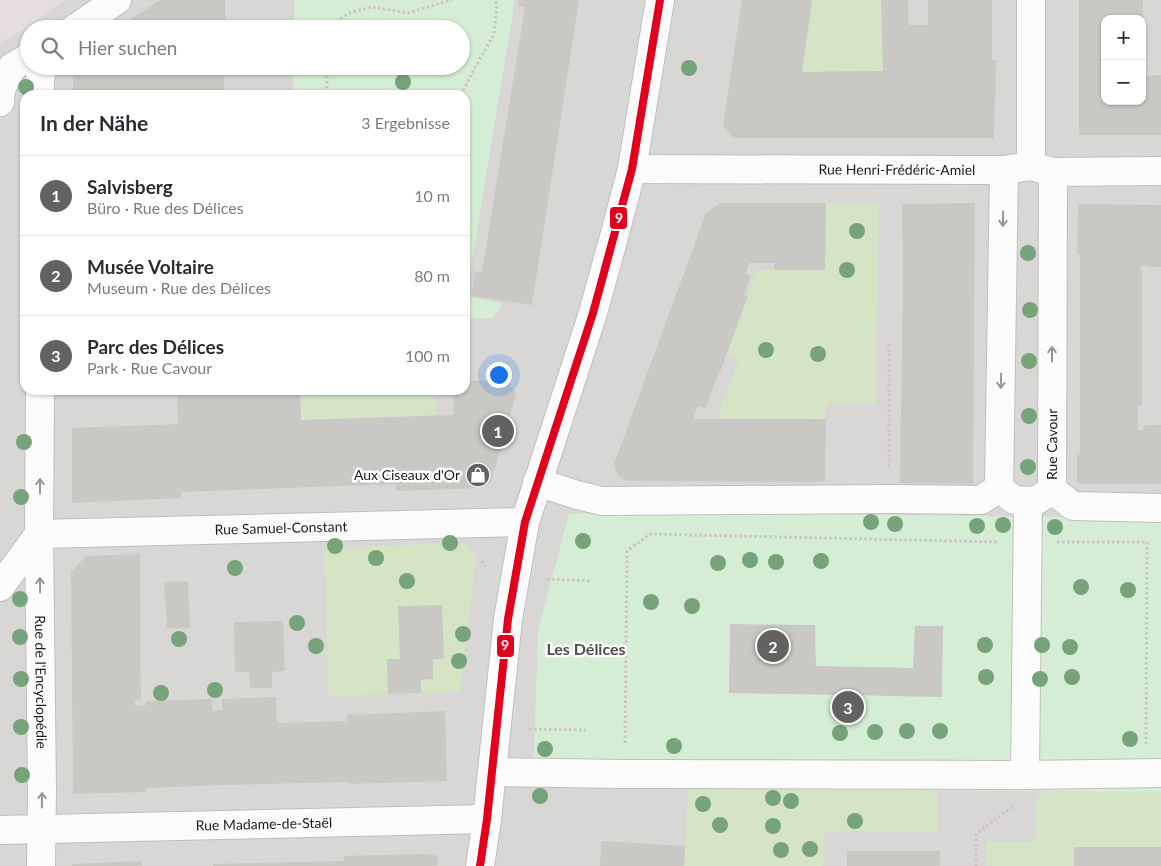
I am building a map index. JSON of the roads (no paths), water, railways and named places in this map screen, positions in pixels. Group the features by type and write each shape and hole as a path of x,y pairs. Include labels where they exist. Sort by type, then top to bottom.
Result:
{"street":[{"path":"87,20 117,0"},
{"path":"480,866 487,819 508,618 524,522 594,313 632,169 660,0"},
{"name":"Rue Cavour","path":"1026,775 1028,542 1040,496 1042,169 1031,0"},
{"path":"0,102 1,90 12,67 20,62"},
{"path":"40,90 41,75"},
{"name":"Rue Henri-Frédéric-Amiel","path":"632,169 1042,169 1161,172"},
{"path":"999,488 1004,170"},
{"name":"Rue de l'Encyclopédie","path":"40,395 42,866"},
{"path":"537,482 602,501 981,500 999,488"},
{"path":"999,488 1014,500 1040,496 1073,506 1161,508"},
{"name":"Rue Samuel-Constant","path":"40,534 524,522"},
{"path":"0,587 40,534"},
{"path":"492,772 625,774 1153,774"},
{"name":"Rue Madame-de-Staël","path":"41,830 487,819"},
{"path":"0,830 41,830"}],"place":[{"name":"Salvisberg","path":"498,431"},
{"name":"Aux Ciseaux d'Or","path":"478,475"},
{"name":"Musée Voltaire","path":"773,646"},
{"name":"Parc des Délices","path":"848,707"}],"district":[{"name":"Les Délices","path":"586,649"}]}
